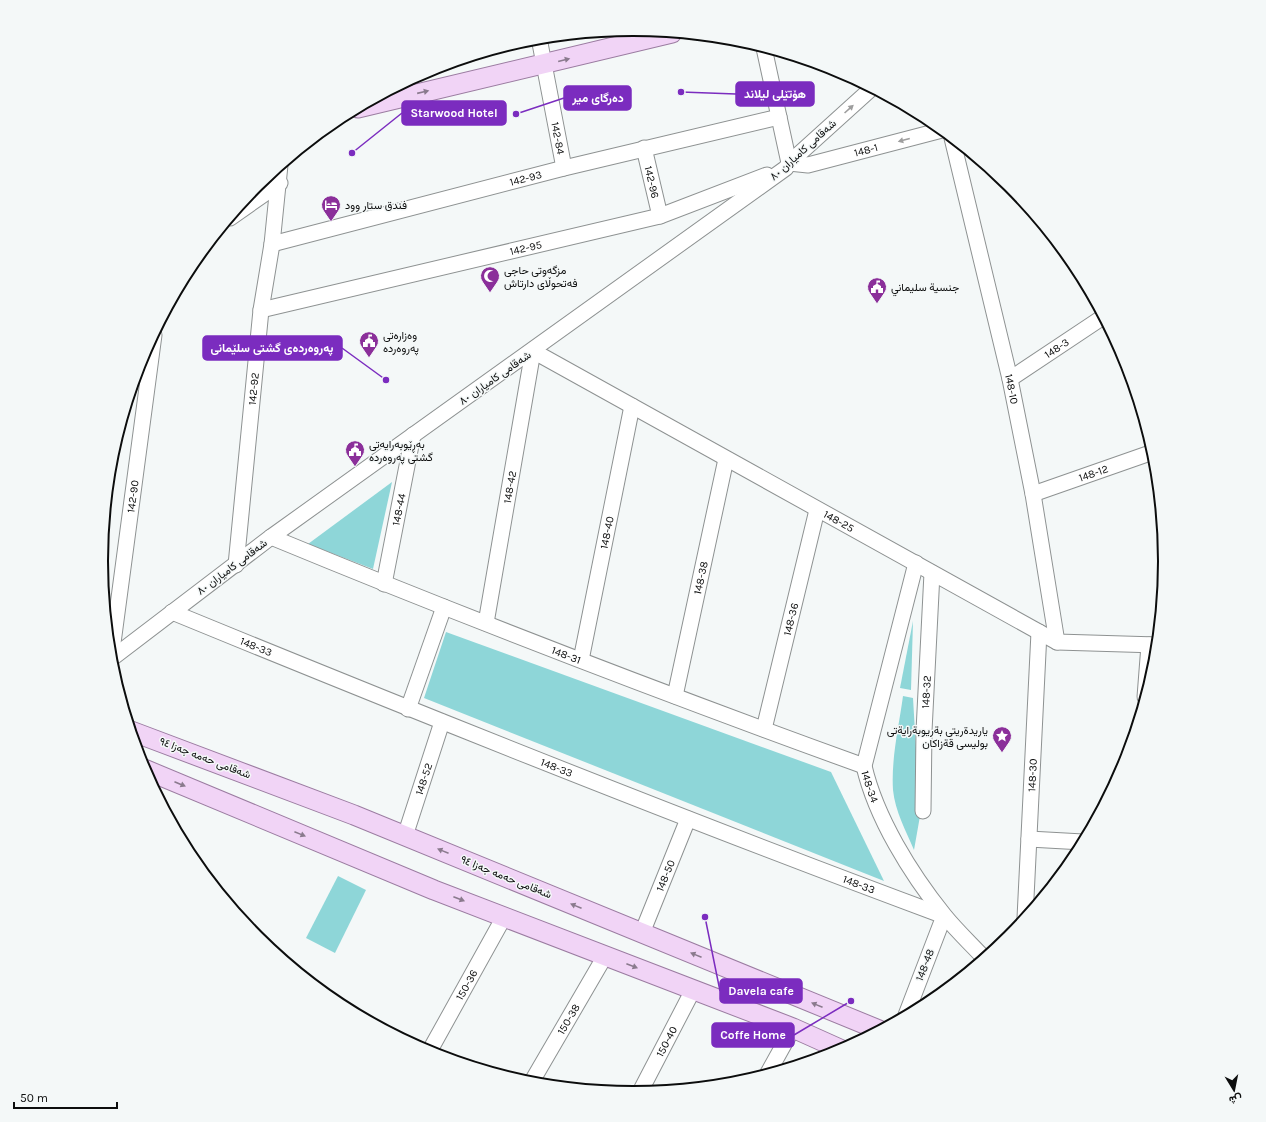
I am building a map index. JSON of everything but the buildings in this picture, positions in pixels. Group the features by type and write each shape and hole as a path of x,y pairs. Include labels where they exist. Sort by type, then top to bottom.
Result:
{"main road":[{"path":"375,104 657,37"},
{"name":"شەقامی حەمە جەزا ٩٤","path":"137,733 405,836 873,1028"},
{"path":"153,773 427,887 793,1028 834,1046"}],"street":[{"name":"142-84","path":"540,44 564,168"},
{"path":"765,53 779,117 787,165"},
{"name":"شەقامی کامیاران ٨٠","path":"117,655 271,537 413,434 533,351 787,165 868,92"},
{"name":"142-93","path":"272,244 564,168 779,117"},
{"name":"148-1","path":"787,165 808,165 936,132"},
{"name":"148-10","path":"954,144 1010,379 1033,494 1057,642"},
{"name":"142-96","path":"644,148 660,216"},
{"name":"142-95","path":"261,310 660,216 787,165"},
{"name":"142-92","path":"236,565 261,310 272,244 280,173"},
{"path":"251,202 280,183"},
{"name":"148-3","path":"1010,379 1099,320"},
{"name":"148-25","path":"533,351 817,510 916,563 932,574 1057,642 1151,645"},
{"name":"148-42","path":"486,623 533,351"},
{"name":"142-90","path":"114,639 152,352"},
{"name":"148-40","path":"581,660 632,406"},
{"name":"148-44","path":"384,584 413,434"},
{"name":"148-12","path":"1033,494 1147,454"},
{"name":"148-38","path":"676,696 726,459"},
{"name":"148-36","path":"764,729 817,510"},
{"name":"148-31","path":"271,537 384,584 581,660 864,766"},
{"name":"148-34","path":"916,563 864,766 868,785 898,849 944,916 981,954"},
{"name":"148-32","path":"923,811 924,731 932,574"},
{"path":"408,709 444,607"},
{"name":"148-33","path":"172,612 408,709 688,819 944,916"},
{"name":"148-30","path":"1025,910 1039,632"},
{"name":"148-52","path":"405,836 442,722"},
{"name":"148-50","path":"642,933 688,819"},
{"path":"1029,839 1077,842"},
{"name":"148-48","path":"909,1008 944,916"},
{"name":"150-36","path":"432,1046 504,917"},
{"name":"150-38","path":"535,1077 605,956"},
{"name":"150-40","path":"643,1086 693,990"},
{"path":"771,1067 793,1028"}],"shaded area":[{"path":"392,482 373,569 308,544"},
{"path":"913,621 911,690 900,688"},
{"path":"446,632 831,772 884,881 424,698"},
{"path":"903,696 913,698 920,816 914,850 898,813 893,790 894,755"},
{"path":"338,876 366,890 335,953 306,938"}],"place":[{"name":"هۆتێلی لیلاند","path":"681,92"},
{"name":"دەرگای میر","path":"516,114"},
{"name":"Starwood Hotel","path":"352,153"},
{"name":"فندق ستار وود","path":"331,222"},
{"name":"مزگەوتی حاجی فەتحوڵای دارتاش","path":"490,293"},
{"name":"جنسية سليماني","path":"877,304"},
{"name":"وەزارەتی پەروەردە","path":"369,358"},
{"name":"پەروەردەی گشتی سلێمانی","path":"386,380"},
{"name":"بەڕێوبەرایەتی گشتی پەروەردە","path":"355,467"},
{"name":"ياريدةريتى بةريوبةرايةتى بوليسى قةزاكان","path":"1002,753"},
{"name":"Davela cafe","path":"705,917"},
{"name":"Coffe Home","path":"851,1001"}]}
